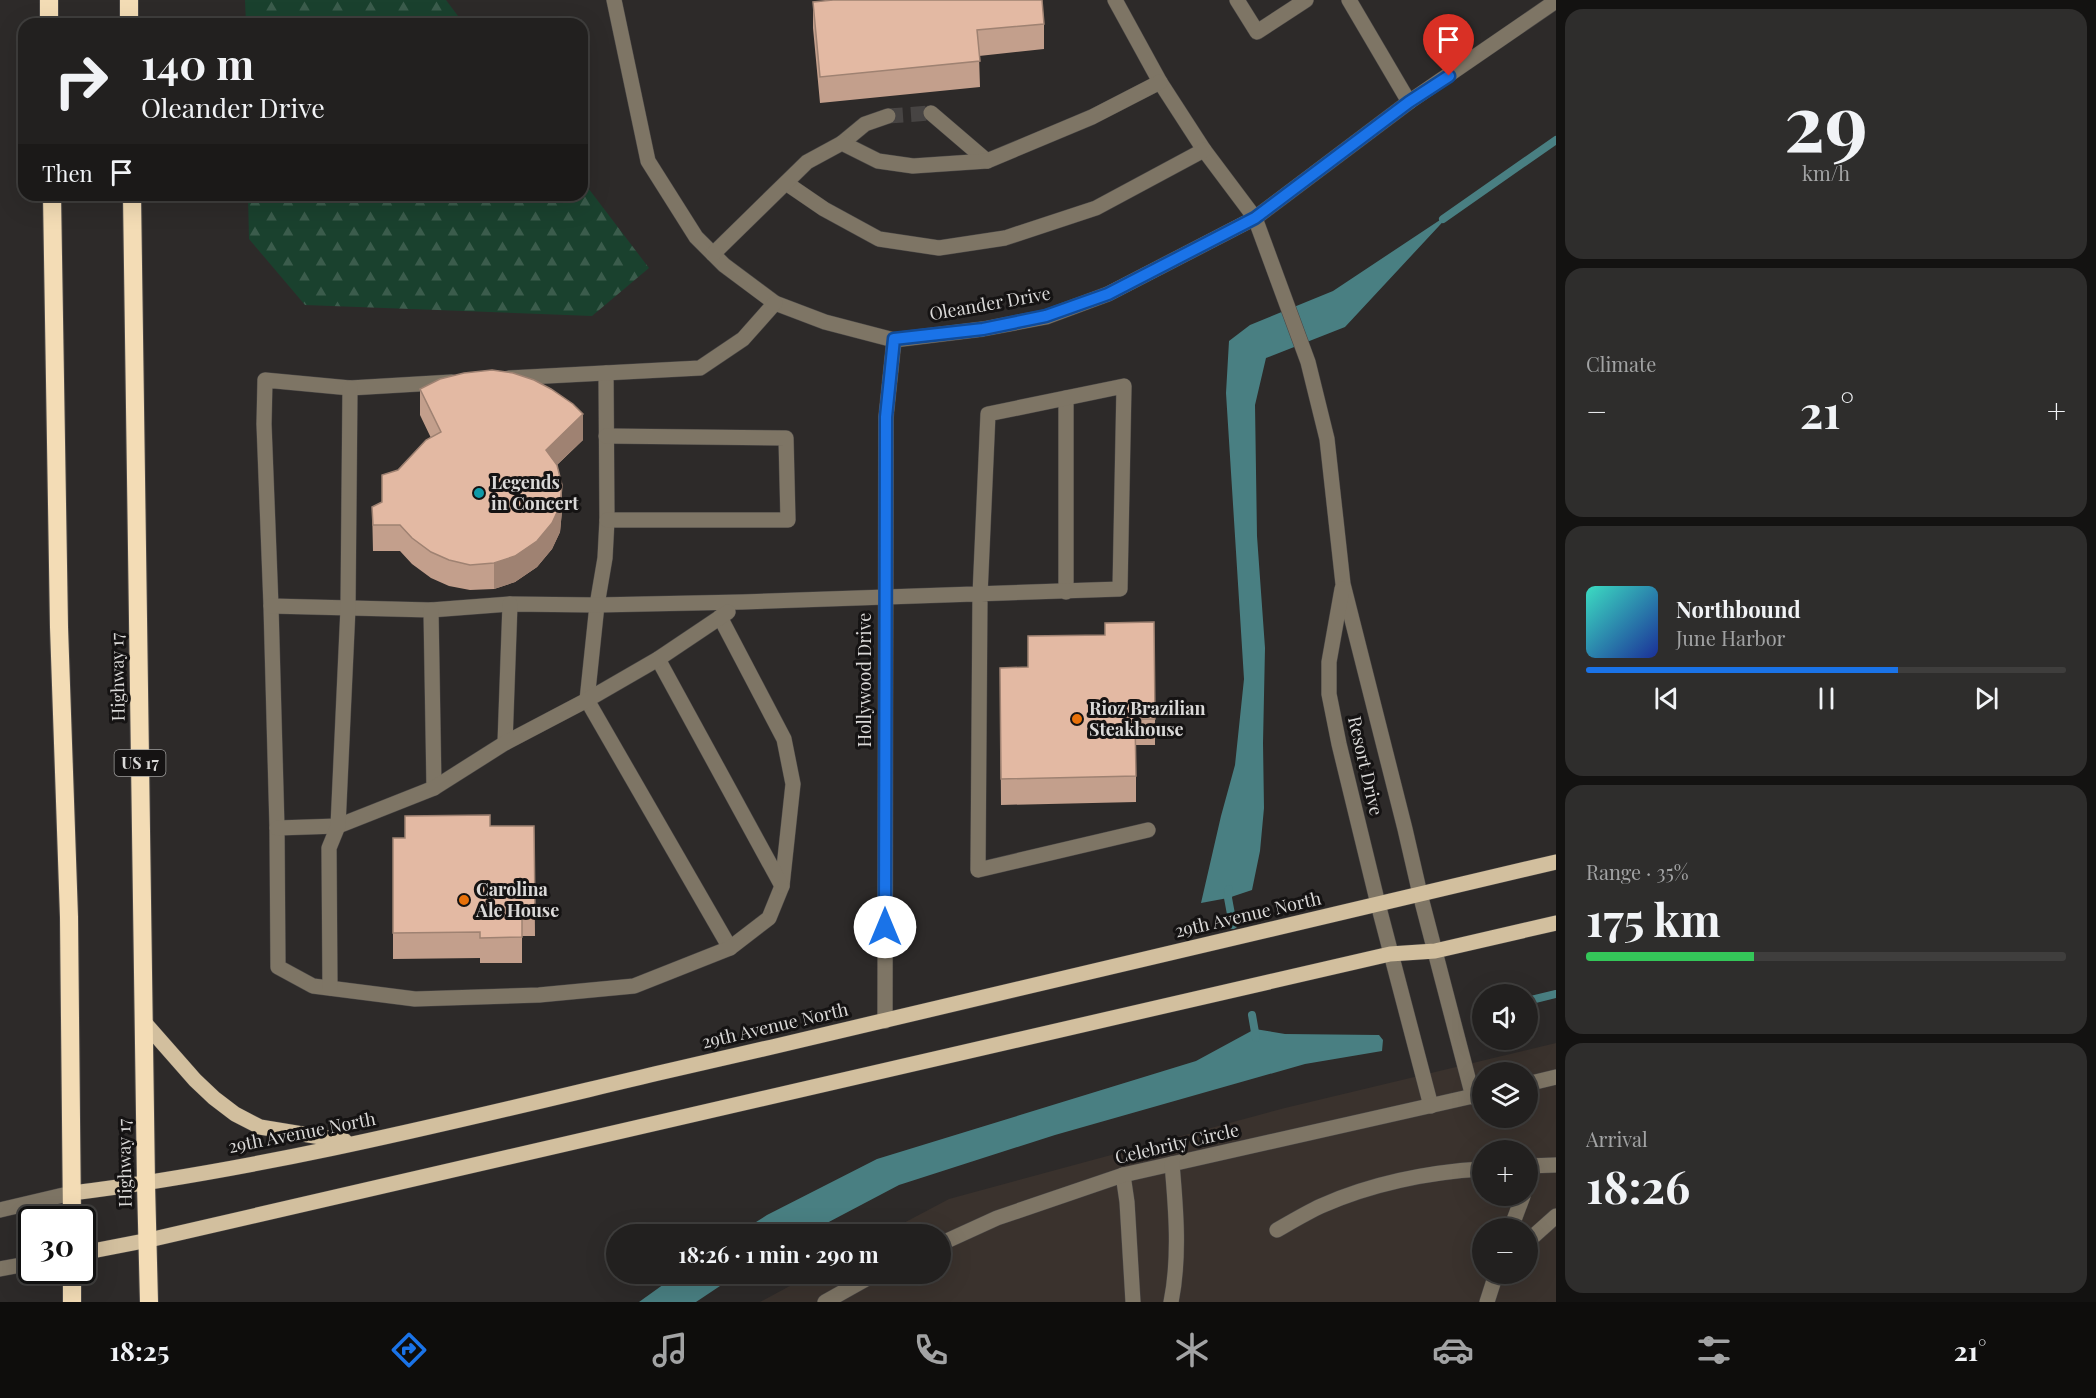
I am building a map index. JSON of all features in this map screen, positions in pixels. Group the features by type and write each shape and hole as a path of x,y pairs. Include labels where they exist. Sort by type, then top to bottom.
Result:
{"highway":[{"path":"49,0 49,18"},
{"path":"129,0 129,18"},
{"path":"52,201 59,627 69,917 72,1206"},
{"name":"Highway 17","path":"132,201 149,1302"},
{"path":"72,1284 72,1302"}],"main road":[{"name":"29th Avenue North","path":"72,1193 146,1184 357,1143 1556,862"},
{"path":"96,1250 149,1240 1390,954 1435,951 1556,923"},
{"path":"144,1022 195,1080 235,1114 260,1127 357,1143"}],"street":[{"name":"Oleander Drive","path":"614,0 648,161 696,237 713,254 775,303 825,322 894,339 983,329 1046,316 1108,294 1255,218 1409,102 1556,1"},
{"name":"Resort Drive","path":"1115,0 1160,82 1204,150 1255,218 1308,362 1328,439 1343,584 1435,951"},
{"path":"1237,0 1257,32 1306,0"},
{"path":"1349,0 1409,102"},
{"path":"842,143 878,161 913,166 987,160 1092,117 1160,82"},
{"path":"931,113 987,160"},
{"path":"713,254 807,162 842,143 865,124 888,116"},
{"path":"786,183 824,209 879,239 939,248 1005,238 1096,208 1204,150"},
{"path":"490,380 700,368 743,339 775,303"},
{"name":"Hollywood Drive","path":"885,1021 886,417 894,339"},
{"path":"606,373 605,558 597,605 587,700 730,948"},
{"path":"467,381 351,388 265,380 264,424 277,828 278,967 313,986 415,999 562,993 634,986 730,948 769,918 782,886 793,784 784,739 720,617"},
{"path":"271,606 431,610 510,604 742,602 980,595 1120,589 1124,386 988,414 980,595 978,870 1148,830"},
{"path":"330,988 329,848 338,826 348,608 351,388"},
{"path":"1066,398 1066,592"},
{"path":"606,436 786,438 788,520 607,519"},
{"name":"Resort Drive","path":"1343,584 1329,662 1329,694 1390,954"},
{"path":"277,828 338,826 434,788 505,743 658,659 742,602"},
{"path":"505,743 510,604"},
{"path":"431,610 434,788"},
{"path":"658,659 782,886"},
{"name":"Celebrity Circle","path":"1435,951 1472,1079"},
{"path":"1390,954 1431,1106"},
{"path":"1538,1081 1556,1077"},
{"name":"Celebrity Circle","path":"951,1239 997,1218 1123,1175 1472,1097"},
{"path":"1171,1302 1175,1258 1175,1195 1172,1164"},
{"path":"1538,1166 1556,1165"},
{"path":"1276,1230 1321,1206 1366,1189 1452,1170 1472,1169"},
{"path":"1123,1175 1127,1202 1133,1302"},
{"name":"29th Avenue North","path":"0,1210 72,1193"},
{"path":"1538,1232 1556,1216"},
{"path":"0,1269 18,1266"},
{"path":"825,1302 857,1284"},
{"path":"1488,1302 1493,1284"}],"shaded area":[{"path":"1556,1043 1556,1302 760,1302 793,1284 951,1284 951,1224 902,1224 949,1199 1285,1108 1472,1063 1472,1128 1538,1128 1538,1062 1477,1062 1527,1050 1538,1050 1538,1047"}],"green space":[{"path":"245,0 446,0 460,18 246,18"},
{"path":"588,188 649,268 592,316 305,305 249,239 248,201 588,201"}],"water":[{"path":"1452,212 1345,327 1266,358 1255,405 1257,536 1265,648 1264,808 1260,851 1252,890 1228,898 1201,903 1235,765 1244,679 1226,393 1229,341 1250,325 1333,291"},
{"path":"1255,1029 1285,1034 1379,1035 1383,1040 1382,1051 1305,1064 1055,1135 899,1185 825,1224 753,1224 877,1159 1196,1061"},
{"path":"664,1284 723,1284 696,1302 639,1302"}],"building":[{"path":"833,0 1042,0 1044,24 977,30 980,61 820,77 813,2"},
{"name":"Legends in Concert","path":"492,370 513,373 534,380 573,404 583,414 546,450 557,465 562,485 560,506 552,523 537,541 515,556 494,563 470,565 449,560 431,552 412,538 400,525 373,525 372,507 382,502 382,475 398,470 426,440 441,432 420,389 440,379 464,373"},
{"name":"Rioz Brazilian Steakhouse","path":"1154,622 1155,719 1135,719 1136,776 1001,779 1000,668 1028,667 1028,636 1105,635 1105,623"},
{"name":"Carolina Ale House","path":"490,815 490,826 534,826 535,910 522,910 522,937 480,938 480,932 393,933 393,838 405,838 405,816"}],"waterway":[{"path":"1443,219 1556,140"},
{"path":"1229,889 1228,898 1233,925"},
{"path":"1538,998 1556,994"},
{"path":"1252,1015 1256,1038"}],"tunnel":[{"path":"888,116 931,113"}],"place":[{"name":"Legends in Concert","path":"479,493"},
{"name":"Rioz Brazilian Steakhouse","path":"1077,719"},
{"name":"Carolina Ale House","path":"464,900"}],"route":[{"path":"885,927 886,417 894,339 983,329 1046,316 1108,294 1255,218 1409,102 1449,76"}]}
